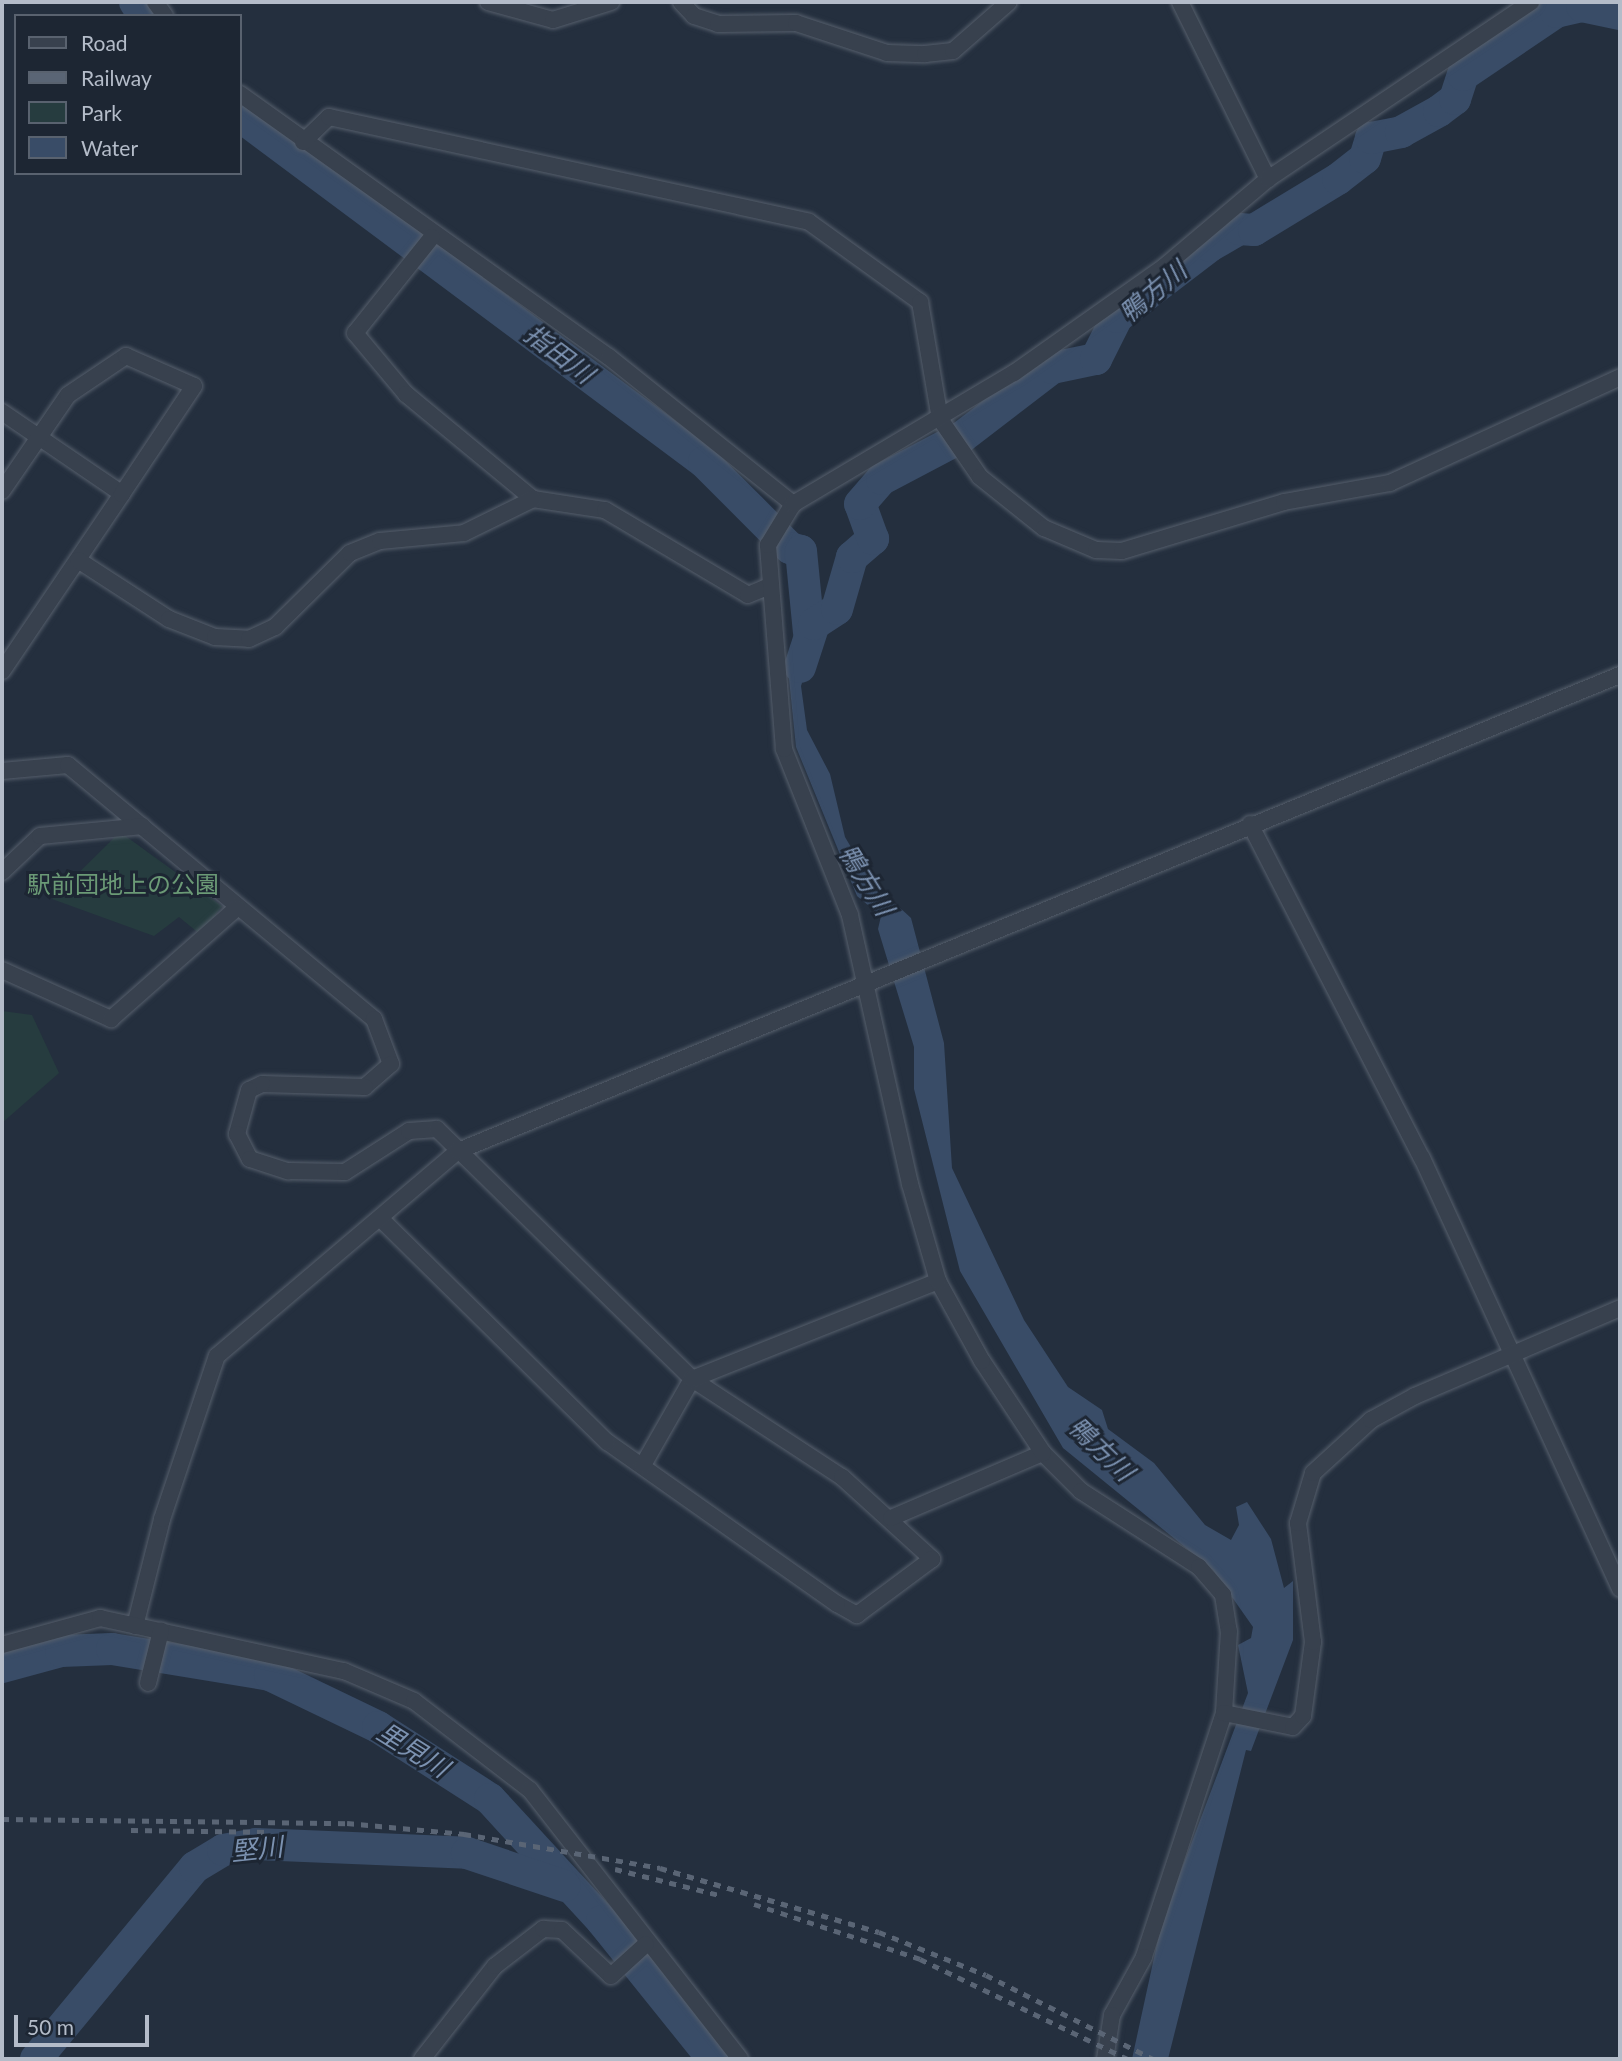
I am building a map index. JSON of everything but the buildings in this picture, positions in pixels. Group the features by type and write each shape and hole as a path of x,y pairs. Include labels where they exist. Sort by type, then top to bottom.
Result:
{"street":[{"path":"488,2 552,20 611,2"},
{"path":"681,2 694,16 718,24 796,23 887,53 925,54 953,51 1009,2"},
{"path":"1180,2 1268,179"},
{"path":"1105,2059 1112,2015 1144,1957 1224,1713 1231,1667 1223,1595 1199,1567 1081,1491 1043,1452 982,1361 938,1281 863,982 850,915 784,749 769,586 768,545 791,510 944,425 1165,266 1268,179 1531,2"},
{"path":"242,96 432,237 609,357 791,510"},
{"path":"303,142 329,117 808,222 920,302 944,425 980,477 1045,528 1096,550 1122,551 1284,502 1390,484 1620,377"},
{"path":"432,237 355,333 406,394 533,499 605,510 748,594 769,586"},
{"path":"2,491 37,436 68,395 126,356 194,386 2,671"},
{"path":"2,412 122,494"},
{"path":"78,560 169,619 215,638 249,639 275,626 350,552 380,541 464,533 533,499"},
{"path":"135,1626 162,1519 217,1356 382,1220 458,1151 998,926 1620,675"},
{"path":"2,771 68,765 374,1019 391,1064 365,1087 261,1084 249,1090 237,1134 250,1159 288,1171 345,1172 410,1132 437,1129 691,1379 842,1477 891,1518 932,1559 857,1615 607,1442 382,1220"},
{"path":"1251,824 1515,1358 1620,1589"},
{"path":"2,872 40,836 144,826"},
{"path":"2,970 111,1019 237,908"},
{"path":"643,1465 691,1379 938,1281"},
{"path":"1224,1713 1293,1727 1311,1686 1313,1642 1298,1523 1313,1474 1371,1420 1515,1358 1620,1308"},
{"path":"891,1518 1043,1452"},
{"path":"2,1645 100,1618 344,1671 414,1701 530,1790 646,1944 740,2059"},
{"path":"148,1683 161,1631"},
{"path":"422,2059 495,1966 543,1929 562,1930 611,1976 646,1944"}],"green space":[{"name":"駅前団地上の公園","path":"120,832 222,906 201,935 179,917 154,936 52,899"},
{"path":"2,1011 32,1015 59,1073 2,1123"}],"water":[{"path":"804,624 820,628 801,686 807,730 830,774 845,837 871,881 911,918 944,1043 952,1168 1024,1320 1068,1387 1102,1410 1108,1429 1154,1463 1205,1525 1231,1540 1239,1525 1236,1507 1247,1502 1271,1539 1284,1588 1293,1581 1293,1640 1251,1751 1246,1750 1168,2059 1132,2059 1162,1921 1248,1693 1238,1645 1251,1638 1253,1627 1213,1570 1063,1448 960,1271 914,1089 914,1047 878,929 881,916 857,896 796,747 789,679"}],"waterway":[{"name":"指田川","path":"135,2 143,14"},
{"name":"鴨方川","path":"800,667 814,624 837,609 852,557 873,539 860,504 882,479 962,437 1052,368 1096,359 1117,317 1210,246 1239,229 1254,230 1338,179 1365,158 1371,138 1401,132 1439,111 1455,99 1463,75 1556,12 1582,6 1620,14"},
{"name":"指田川","path":"242,117 704,462 790,548 801,551 809,632"},
{"name":"里見川","path":"2,1667 61,1651 112,1649 270,1675 378,1727 490,1799 602,1921 713,2059"},
{"name":"堅川","path":"36,2059 195,1867 223,1850 256,1844 467,1853 565,1886"}],"railway":[{"path":"2,1819 347,1823 464,1834 660,1868 879,1932 986,1975 1153,2059"},
{"path":"131,1830 271,1832"},
{"path":"615,1869 723,1896"},
{"path":"754,1904 920,1959 1128,2059"}]}
